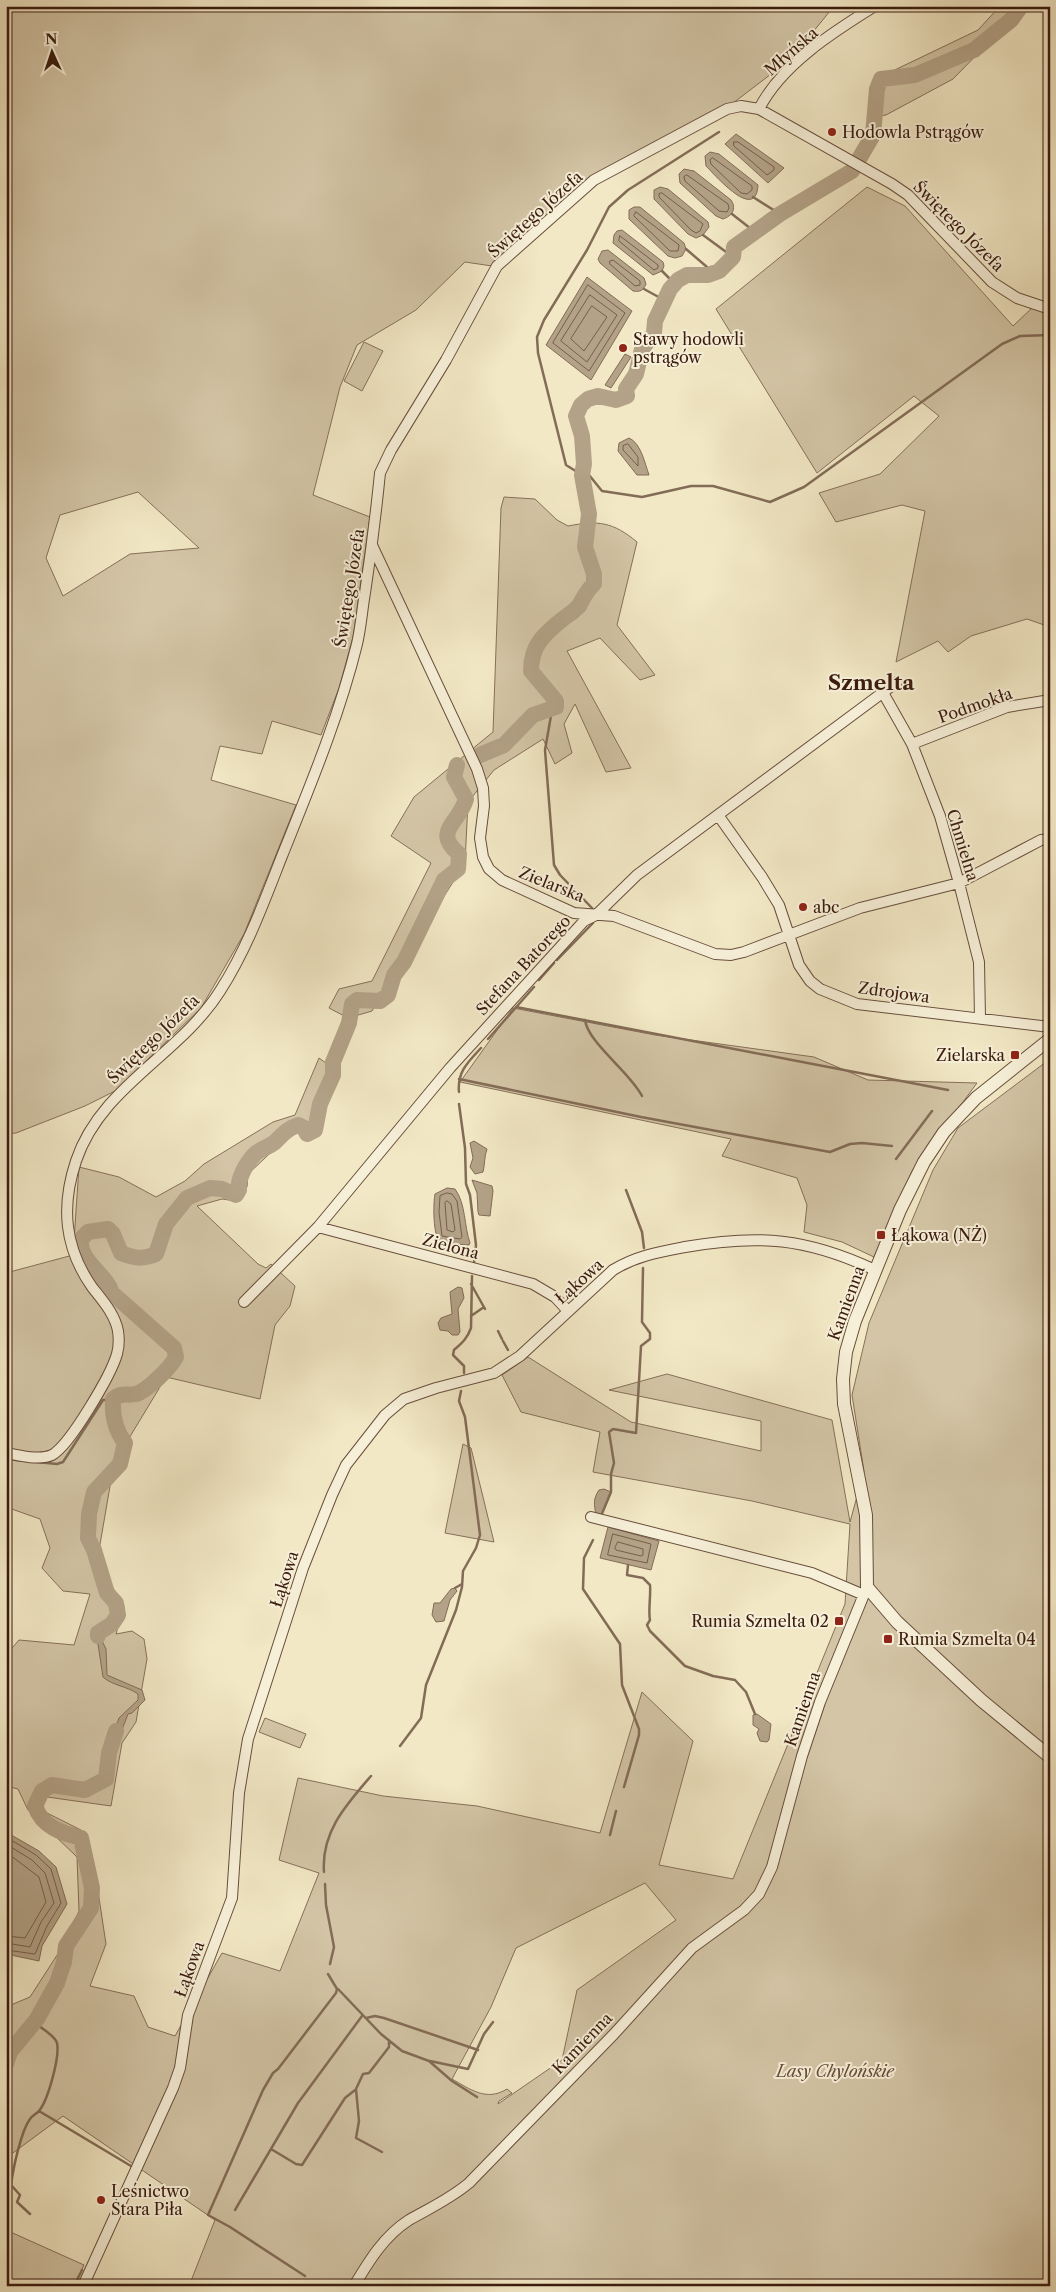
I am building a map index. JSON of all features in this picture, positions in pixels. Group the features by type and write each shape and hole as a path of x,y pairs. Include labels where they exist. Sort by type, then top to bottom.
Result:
{"street":[{"name":"Młyńska","path":"759,109 770,89 791,67 875,6"},
{"name":"Świętego Józefa","path":"6,1453 42,1457 56,1452 82,1418 107,1377 117,1355 118,1341 115,1320 76,1260 70,1244 67,1213 75,1164 92,1129 118,1092 176,1041 209,1007 234,969 252,931 327,742 346,686 358,641 380,473 391,450 442,368 497,266 594,180 727,109 741,106 759,109 868,170 908,195 992,282 1017,298 1050,309"},
{"name":"Zielarska","path":"372,544 477,769 483,788 484,806 480,838 483,856 490,869 502,880 574,913 614,916 715,954 731,955 744,952 860,908 959,883 1041,840 1050,838"},
{"name":"Stefana Batorego","path":"244,1302 318,1227 410,1115 523,986 584,921 596,915 637,875 897,682"},
{"name":"Chmielna","path":"882,692 912,744 940,816 979,962 980,1018"},
{"name":"Podmokła","path":"912,744 1007,706 1050,700"},
{"name":"Zdrojowa","path":"718,815 762,877 779,906 799,965 810,981 820,989 838,998 858,1004 1050,1027"},
{"name":"Kamienna","path":"354,2286 376,2250 391,2235 408,2221 449,2199 468,2183 620,2027 692,1948 744,1910 759,1894 772,1867 802,1756 820,1702 865,1591 866,1515 844,1404 842,1379 848,1344 875,1270 917,1174 939,1139 976,1098 1050,1039"},
{"name":"Zielona","path":"318,1227 533,1284 555,1298 568,1311"},
{"name":"Łąkowa","path":"83,2286 174,2088 180,2068 188,2015 232,1898 239,1793 248,1739 303,1568 335,1487 346,1466 385,1415 404,1399 436,1388 494,1373 520,1356 613,1270 629,1260 650,1253 698,1245 767,1239 793,1242 849,1258 875,1270"},
{"path":"592,1517 812,1573 865,1591 1019,1733 1050,1757"}],"green space":[{"path":"6,6 834,6 792,58 724,110 595,176 492,266 465,262 416,310 357,345 340,387 313,495 370,517 353,637 339,688 321,735 272,721 262,754 220,746 211,780 296,805 244,934 201,1008 115,1091 85,1106 16,1133 6,1134","holes":["138,492 199,548 130,554 63,596 46,558 60,515"]},
{"path":"1000,6 1034,6 1026,9 1003,35 993,38 953,79 886,115 879,116 878,78 978,30"},
{"path":"867,187 905,206 1013,326 1033,307 1050,316 1050,627 1027,619 971,636 948,652 938,641 896,662 925,511 902,505 836,522 819,493 880,474 939,416 914,396 817,473 716,309"},
{"path":"364,342 383,351 362,391 344,381"},
{"path":"504,497 535,499 557,520 568,526 588,523 605,524 620,530 637,542 617,625 655,675 640,680 600,638 567,651 631,768 606,772 575,704 564,724 572,753 555,764 543,739 494,770 468,802 465,863 372,1011 348,1018 329,1008 339,989 372,981 431,863 391,836 414,797 493,732 501,508"},
{"path":"513,1008 655,1035 814,1057 868,1080 977,1083 912,1171 874,1257 842,1242 804,1232 807,1205 797,1178 722,1156 731,1139 460,1082"},
{"name":"Lasy Chylońskie","path":"319,1058 326,1063 328,1093 311,1128 289,1135 248,1174 247,1187 236,1201 222,1199 197,1206 258,1264 266,1268 271,1264 295,1286 290,1306 275,1325 260,1399 166,1377 114,1463 97,1562 124,1606 116,1634 132,1631 144,1639 147,1659 136,1722 122,1743 111,1806 40,1796 45,1812 81,1830 96,1878 106,1944 90,1986 134,1996 148,2027 175,2036 222,1953 280,1971 319,1873 279,1860 298,1778 383,1796 477,1806 600,1833 642,1692 693,1741 659,1865 733,1879 845,1604 850,1524 752,1501 593,1472 600,1432 521,1412 502,1375 528,1357 631,1422 761,1451 761,1421 609,1390 667,1374 832,1420 850,1522 864,1471 852,1395 869,1323 933,1170 958,1128 1050,1059 1050,2286 189,2286 215,2220 63,2116 6,2158 6,2007 30,1997 61,1949 79,1911 77,1857 28,1810 18,1789 6,1786 6,1655 19,1640 74,1645 90,1594 63,1591 42,1568 50,1548 40,1519 6,1507 6,1273 73,1255 79,1167 119,1177 156,1197 185,1181 204,1164 273,1122 295,1115","holes":["645,1883 676,1920 577,1990 562,2060 498,2104 499,2101 512,2093 507,2089 492,2094 478,2093 452,2079 491,2007 516,1948"]},
{"path":"463,1444 471,1448 494,1542 445,1533"},
{"path":"265,1718 306,1734 300,1748 259,1732"},
{"path":"6,2230 84,2265 75,2286 6,2286"}],"water":[{"path":"736,134 784,168 768,183 725,144"},
{"path":"710,152 719,154 758,185 756,195 750,199 743,198 726,186 706,166 705,156"},
{"path":"684,169 694,171 731,200 734,206 733,212 723,219 716,216 680,183 679,174"},
{"path":"660,187 668,189 708,222 709,227 703,235 696,238 688,234 654,199 654,190"},
{"path":"634,207 640,207 684,243 686,249 682,256 675,258 668,256 629,219 629,210"},
{"path":"622,230 663,262 662,271 653,275 613,243 614,235 617,231"},
{"path":"608,250 644,278 646,284 642,290 633,291 600,263 598,259 602,251"},
{"path":"587,277 632,311 591,380 546,345"},
{"path":"625,354 631,357 611,388 605,385"},
{"path":"629,438 640,449 649,475 637,475 618,451 619,443"},
{"path":"474,1141 487,1149 483,1172 475,1174 470,1167 473,1158 470,1143"},
{"path":"472,1180 492,1186 490,1216 479,1215 477,1193"},
{"path":"447,1188 455,1189 459,1195 469,1245 440,1243 436,1234 434,1220 435,1194"},
{"path":"458,1287 462,1288 464,1298 458,1309 460,1332 458,1335 452,1335 448,1331 440,1330 438,1323 441,1318 452,1314 450,1292"},
{"path":"604,1489 611,1492 601,1516 596,1515 595,1499 599,1490"},
{"path":"608,1527 659,1541 651,1570 600,1558"},
{"path":"455,1588 457,1591 450,1600 444,1621 436,1622 432,1615 434,1603 440,1603 451,1589"},
{"path":"111,1621 114,1625 99,1635 106,1649 107,1675 142,1690 145,1700 132,1713 128,1714 113,1753 107,1752 119,1718 138,1700 138,1694 103,1677 96,1631"},
{"path":"757,1714 771,1724 769,1740 767,1742 760,1741 757,1733 759,1729 753,1725 753,1715"},
{"path":"6,1832 39,1851 56,1867 67,1904 42,1946 39,1961 6,1954"}],"waterway":[{"path":"480,755 504,745 533,715 556,707 556,701 531,671 533,654 545,635 579,606 594,584 594,574 585,547 589,514 582,475 584,464 582,436 576,416 581,405 588,399 598,396 616,400 627,396 626,389 636,374 642,349 654,333 655,321 670,289 678,280 687,275 708,275 719,271 733,257 734,247 780,214 852,171 873,135 877,89 881,79 915,75 974,50 1011,20 1021,6"},
{"path":"719,132 628,190 609,207 587,250 544,320 537,337 538,353 566,465 582,475 589,475 602,491 642,497 691,486 713,486 770,502 804,487 1002,344 1020,336 1050,335"},
{"path":"753,197 780,214"},
{"path":"732,214 755,232"},
{"path":"703,235 733,257"},
{"path":"686,249 714,273"},
{"path":"662,271 675,284"},
{"path":"644,289 664,300"},
{"path":"552,710 545,750 554,865 560,875 592,908"},
{"path":"98,1636 98,1633 112,1624 118,1615 116,1603 107,1593 94,1550 88,1538 89,1514 94,1492 120,1464 125,1443 115,1422 113,1399 121,1395 141,1392 152,1384 176,1357 174,1348 112,1293 104,1279 84,1254 81,1247 81,1239 88,1232 108,1229 113,1234 121,1253 138,1258 156,1254 166,1224 187,1198 210,1188 222,1189 236,1195 243,1171 257,1152 273,1144 288,1130 298,1125 304,1128 307,1134 315,1130 320,1104 333,1075 333,1062 349,1023 352,1004 357,1000 380,1001 388,995 394,975 404,962 444,880 458,869 459,854 451,846 448,839 450,827 463,808 466,799 454,777 457,765"},
{"path":"557,960 593,923"},
{"path":"539,980 554,963"},
{"path":"488,1039 534,987"},
{"path":"516,1007 948,1090"},
{"path":"585,1020 593,1038 628,1077 642,1096"},
{"path":"459,1092 462,1073 481,1048"},
{"path":"459,1079 641,1117 830,1152 850,1144 862,1143 892,1146"},
{"path":"459,1104 465,1148 466,1184 470,1195 476,1245 474,1263"},
{"path":"896,1159 932,1111"},
{"path":"626,1190 642,1232 644,1248"},
{"path":"601,1516 611,1492 611,1474 614,1463 609,1432 613,1429 636,1433 641,1346 650,1339 650,1333 642,1322 643,1268"},
{"path":"464,1373 464,1366 453,1355 454,1350 466,1338 471,1328 472,1276"},
{"path":"471,1284 485,1309"},
{"path":"471,1316 484,1307"},
{"path":"498,1331 502,1339"},
{"path":"503,1341 508,1350"},
{"path":"400,1746 421,1718 426,1685 456,1610 462,1587 463,1571 476,1548 480,1535 465,1417 459,1401 461,1391"},
{"path":"6,1459 57,1464 63,1462 103,1400 113,1399"},
{"path":"593,1540 584,1558 583,1589 620,1644 622,1685 639,1729 639,1735 624,1787"},
{"path":"628,1565 627,1575 643,1578 650,1585 650,1620 647,1625 650,1631 685,1666 713,1676 735,1680 746,1692 755,1714"},
{"path":"455,1588 462,1584"},
{"path":"6,2064 10,2052 37,2019 57,1983 64,1962 66,1946 91,1908 92,1888 81,1838 67,1834 48,1824 42,1819 35,1806 42,1791 52,1785 85,1790 106,1779 109,1753 116,1731"},
{"path":"324,1872 324,1858 331,1832 344,1809 371,1776"},
{"path":"610,1835 616,1811"},
{"path":"325,1884 326,1905 334,1947 330,1964"},
{"path":"305,2276 230,2227 208,2215 263,2090 273,2073 336,1993 337,1989 328,1974"},
{"path":"338,1989 381,2034 402,2051 429,2061 452,2081 477,2097"},
{"path":"235,2210 298,2103 362,2016"},
{"path":"366,2018 375,2016 384,2018 478,2050"},
{"path":"30,2214 17,2202 20,2195 11,2185 12,2178 24,2132 30,2119 39,2111 42,2105 57,2058 56,2040 34,2022"},
{"path":"430,2061 468,2069 484,2034 493,2022"},
{"path":"382,2152 356,2138 359,2121 356,2089 363,2074 369,2073 389,2047 389,2041"},
{"path":"271,2149 296,2164 302,2165 345,2098 355,2090"},
{"path":"39,2111 131,2166"},
{"path":"74,2286 82,2270"}],"place":[{"name":"Hodowla Pstrągów","path":"832,132"},
{"name":"Stawy hodowli pstrągów","path":"623,348"},
{"name":"abc","path":"803,907"},
{"name":"Zielarska","path":"1015,1055"},
{"name":"Łąkowa (NŻ)","path":"881,1235"},
{"name":"Rumia Szmelta 02","path":"839,1621"},
{"name":"Rumia Szmelta 04","path":"888,1639"},
{"name":"Leśnictwo Stara Piła","path":"101,2200"}],"district":[{"name":"Szmelta","path":"871,683"}]}
